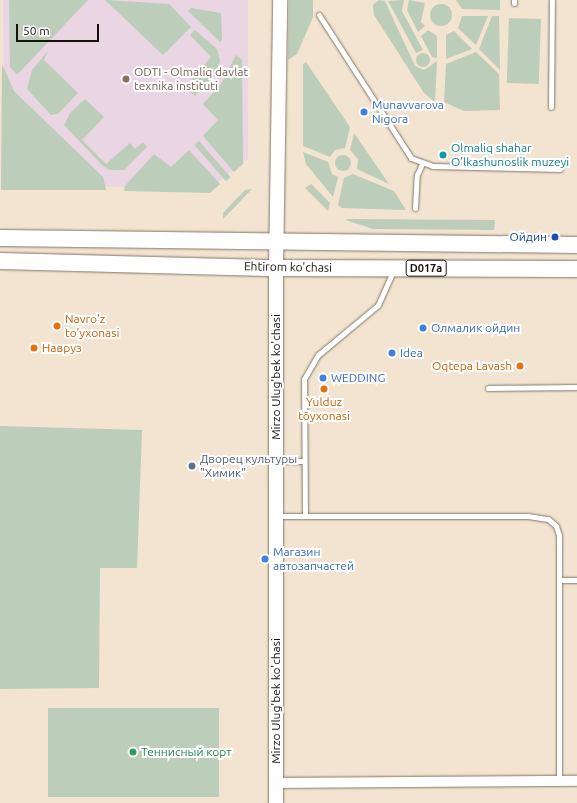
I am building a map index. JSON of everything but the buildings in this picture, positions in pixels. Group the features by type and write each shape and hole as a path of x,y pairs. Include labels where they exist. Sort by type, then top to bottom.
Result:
{"main road":[{"name":"Mirzo Ulug'bek ko'chasi","path":"276,803 276,244 280,0"},
{"name":"Ehtirom ko'chasi","path":"0,238 276,244 577,245"},
{"name":"Ehtirom ko'chasi","path":"0,261 276,268 577,269"}],"street":[{"path":"276,783 577,781"}],"lane":[{"path":"550,107 552,0"},
{"path":"318,15 411,158 422,164 560,168"},
{"path":"415,208 417,175 422,164"},
{"path":"305,516 304,379 318,355 378,305 394,268"},
{"path":"488,388 577,388"},
{"path":"276,461 304,461"},
{"path":"276,516 541,517 556,526 559,535 559,781"},
{"path":"559,580 577,580"}],"shaded area":[{"name":"ODTI - Olmaliq davlat texnika instituti","path":"3,0 248,0 248,159 211,188 5,185"}],"green space":[{"path":"9,0 88,0 17,75 10,67"},
{"path":"105,0 169,4 191,27 163,55"},
{"path":"289,0 313,0 313,17 297,54 288,60"},
{"path":"379,0 385,1 415,66 424,70 437,61 435,102 424,93 374,15 373,5"},
{"path":"404,0 402,11 423,50 416,53 388,1"},
{"path":"409,0 425,3 421,22 425,26 418,32 407,10"},
{"path":"456,0 500,0 500,10 462,9"},
{"path":"437,4 445,4 452,11 452,19 445,26 437,26 430,19 430,11"},
{"path":"191,8 221,13 222,40 220,42 188,11"},
{"path":"462,16 488,16 476,45 458,28"},
{"path":"492,16 499,16 500,70 479,49"},
{"path":"509,18 541,19 539,84 507,83"},
{"path":"195,30 217,49 220,61 214,76 195,96 185,87 211,57 190,35"},
{"path":"428,30 437,36 437,58 432,57 421,36"},
{"path":"454,31 472,49 446,59 446,35"},
{"path":"48,51 44,60 78,93 58,114 51,115 27,89 32,70"},
{"path":"476,52 499,74 500,110 464,111 444,102 446,64"},
{"path":"423,53 428,55 430,60 428,65 423,67 418,65 416,60 418,55"},
{"path":"236,55 242,60 243,164 234,172 203,136 218,120 203,104 221,84"},
{"path":"306,62 350,127 345,148 335,150 330,157 303,146 303,64"},
{"path":"2,64 14,91 103,177 106,190 1,190"},
{"path":"85,99 104,117 82,140 106,164 130,143 135,149 143,142 147,147 124,170 110,170 103,166 64,125 70,113"},
{"path":"354,133 389,184 357,169 358,159 350,150"},
{"path":"199,141 230,177 226,181 194,145"},
{"path":"189,150 220,184 210,193 124,191 125,186 154,154 171,167"},
{"path":"303,152 328,162 332,174 338,177 333,197 306,164"},
{"path":"343,155 349,157 351,163 349,169 343,171 337,169 335,163 337,157"},
{"path":"353,174 394,191 406,210 342,208 338,205 344,178"},
{"path":"311,184 330,203 328,211 305,188"},
{"path":"252,189 223,219 223,213 245,190"},
{"path":"346,220 495,220 494,230 373,229"},
{"path":"0,426 142,430 137,568 100,568 99,688 0,689"},
{"name":"Теннисный корт","path":"48,708 219,708 219,797 48,797"}],"place":[{"name":"ODTI - Olmaliq davlat texnika instituti","path":"126,79"},
{"name":"Munavvarova Nigora","path":"364,112"},
{"name":"Olmaliq shahar O'lkashunoslik muzeyi","path":"443,155"},
{"name":"Ойдин","path":"555,237"},
{"name":"Navro'z to'yxonasi","path":"57,326"},
{"name":"Олмалик ойдин","path":"423,328"},
{"name":"Навруз","path":"34,348"},
{"name":"Idea","path":"392,353"},
{"name":"Oqtepa Lavash","path":"520,366"},
{"name":"WEDDING","path":"323,378"},
{"name":"Yulduz tõyxonasi","path":"324,389"},
{"name":"Дворец культуры \"Химик\"","path":"192,466"},
{"name":"Магазин автозапчастей","path":"265,559"},
{"name":"Теннисный корт","path":"133,752"}]}
